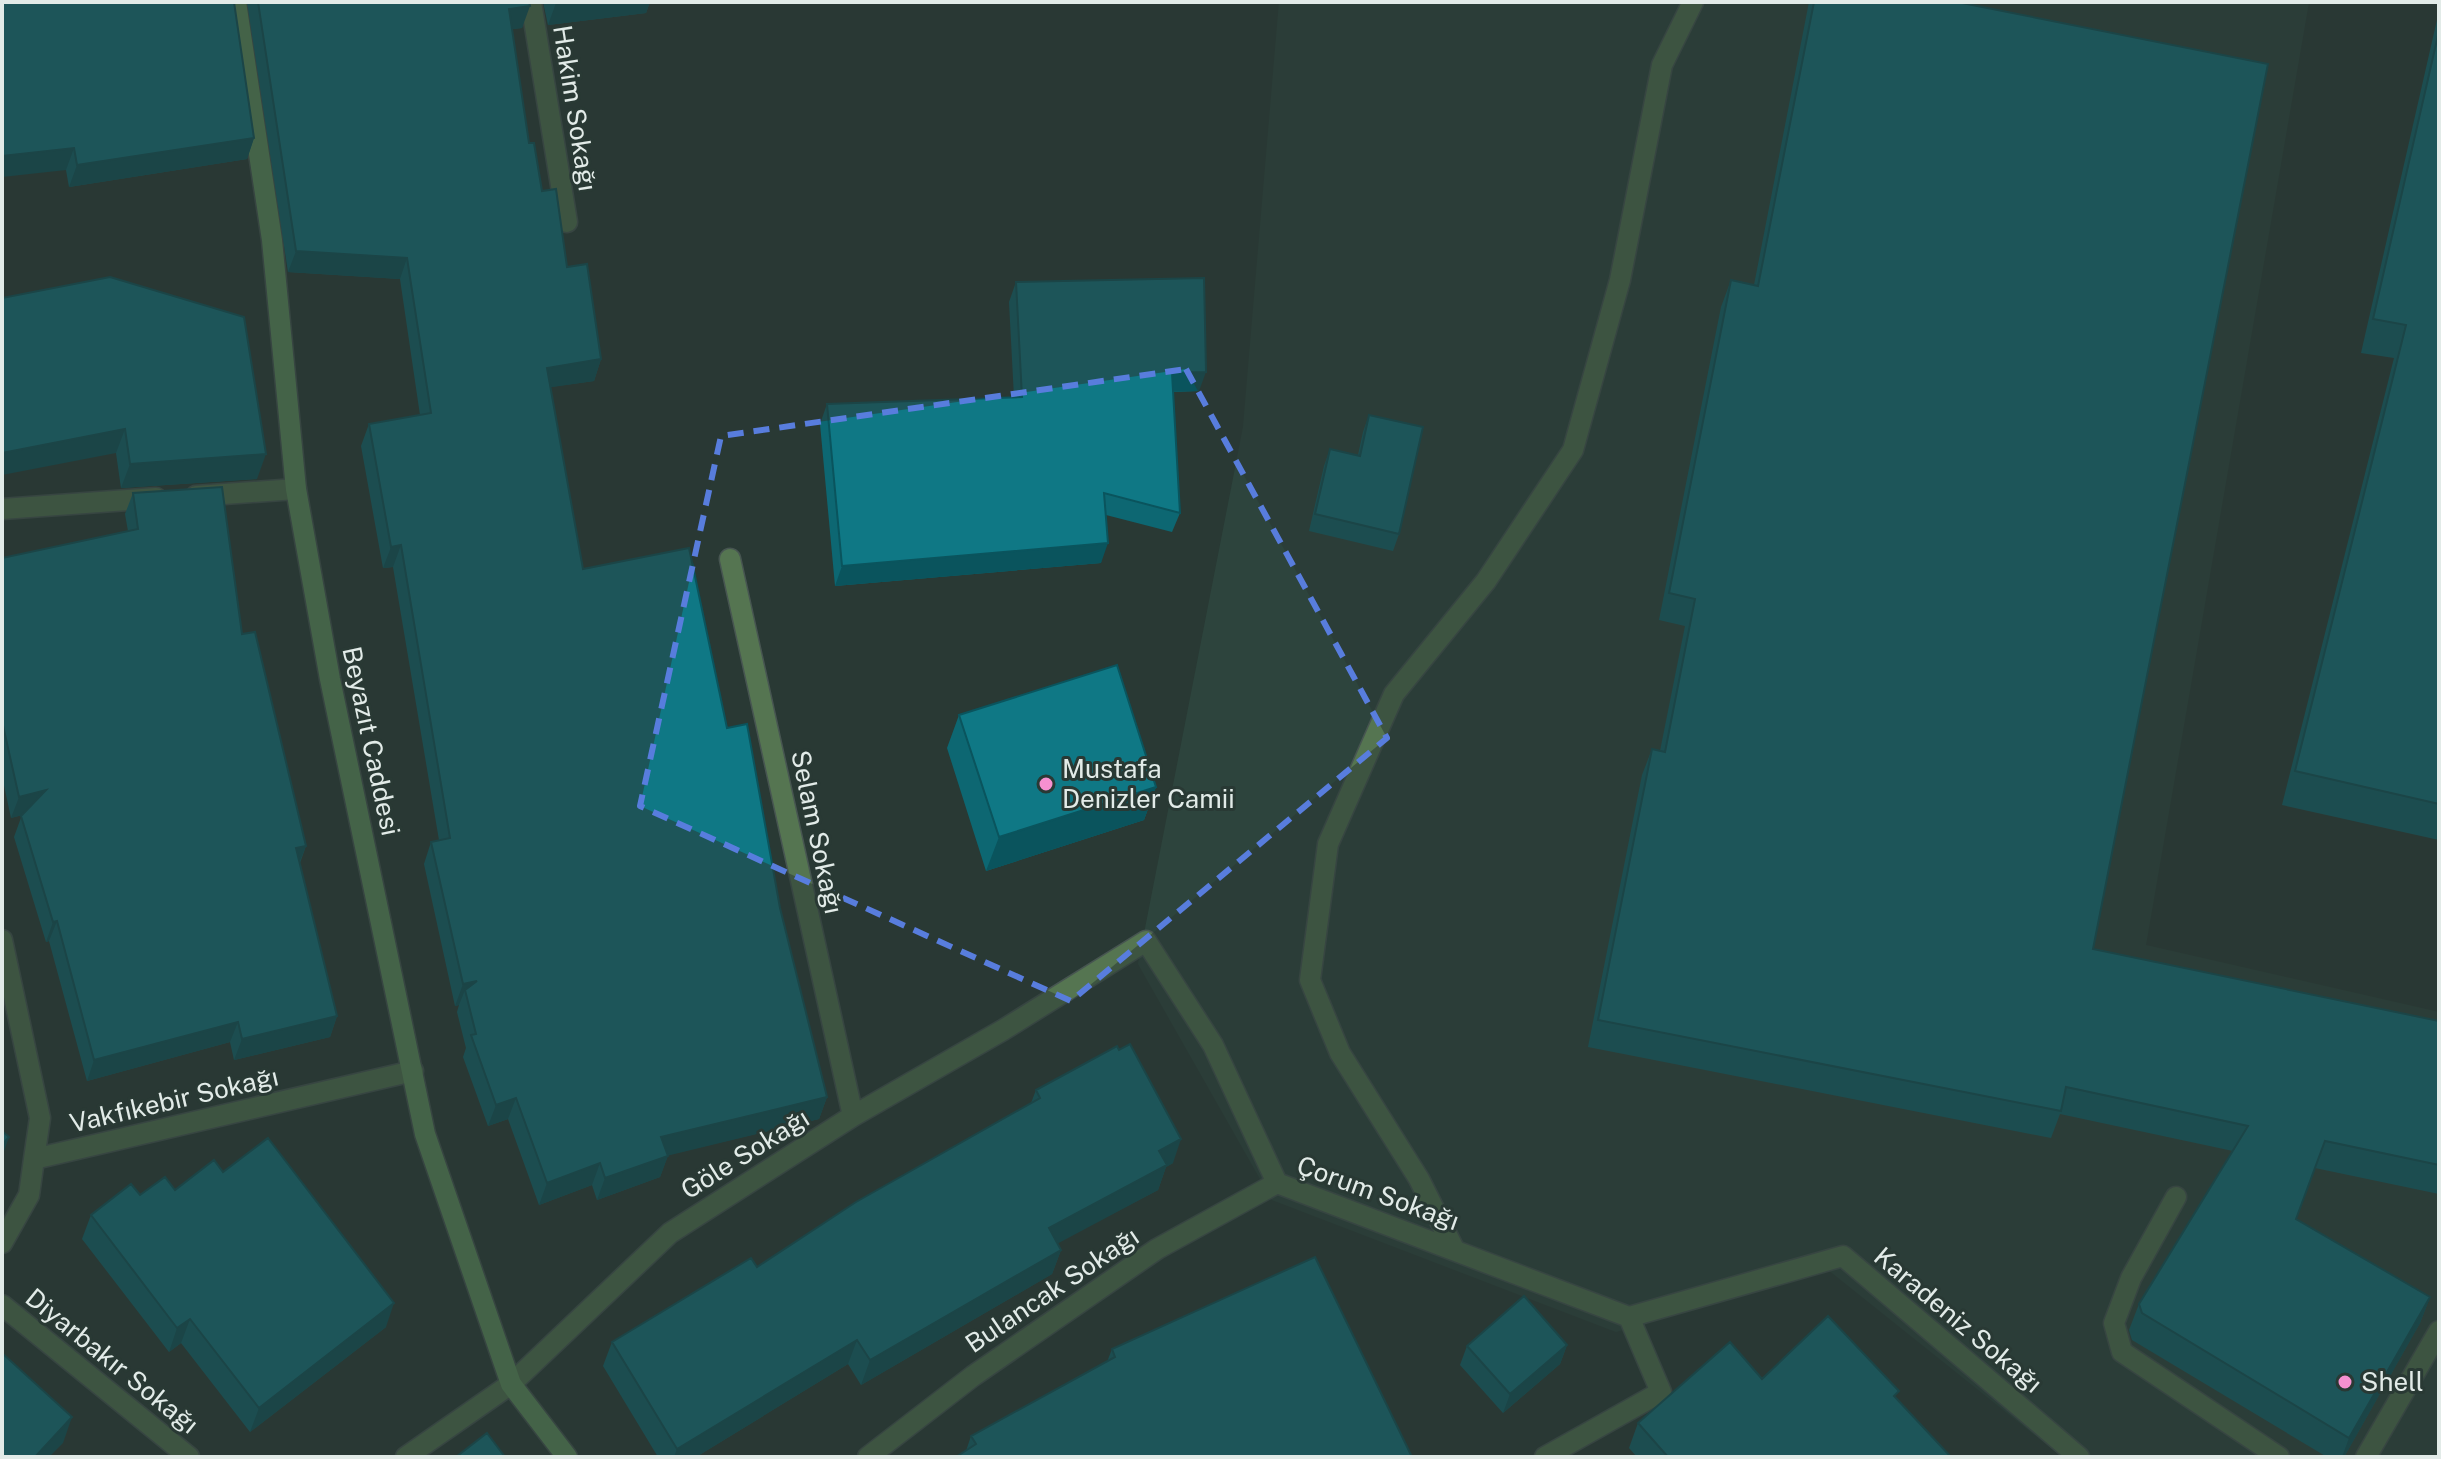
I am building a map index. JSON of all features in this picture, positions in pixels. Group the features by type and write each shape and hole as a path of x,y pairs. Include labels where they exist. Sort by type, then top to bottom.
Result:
{"street":[{"name":"Beyazıt Caddesi","path":"236,2 272,240 296,489 330,679 425,1134 511,1384 567,1457"},
{"name":"Hakim Sokağı","path":"531,2 567,222"},
{"path":"1454,1249 1419,1179 1340,1053 1310,980 1328,844 1394,694 1486,581 1573,450 1620,280 1662,65 1693,2"},
{"path":"2,509 296,489"},
{"name":"Selam Sokağı","path":"730,559 853,1116"},
{"path":"2,940 40,1118 29,1195 2,1243"},
{"name":"Çorum Sokağı","path":"1146,941 1213,1045 1277,1183 1629,1317"},
{"name":"Göle Sokağı","path":"406,1457 511,1384 670,1233 853,1116 1003,1030 1146,941"},
{"name":"Vakfıkebir Sokağı","path":"34,1159 413,1071"},
{"name":"Bulancak Sokağı","path":"868,1457 973,1376 1157,1249 1277,1183"},
{"path":"2176,1197 2131,1278 2114,1323 2122,1352 2279,1457"},
{"name":"Karadeniz Sokağı","path":"1629,1317 1843,1256 2079,1457"},
{"name":"Diyarbakır Sokağı","path":"2,1305 189,1457"},
{"path":"1545,1457 1661,1392 1629,1317"},
{"path":"2366,1457 2439,1331"}],"highlighted area":[{"path":"1186,369 1387,738 1071,1001 640,806 721,436"}],"shaded area":[{"path":"1279,2 2309,2 2146,945 2439,1012 2439,1457 2062,1457 1827,1269 1616,1332 1272,1200 1138,964 1243,427"}],"building":[{"path":"2,2 234,2 254,138 77,165 74,148 2,156"},
{"path":"258,2 529,2 530,6 509,9 529,143 534,143 542,191 556,189 567,267 587,264 601,359 547,368 583,569 689,548 727,728 747,724 780,908 827,1097 661,1137 668,1156 605,1178 600,1163 547,1183 516,1098 496,1105 471,1035 476,1034 465,990 477,981 463,984 431,842 450,838 401,545 391,547 369,424 431,413 407,258 296,251"},
{"path":"1814,2 1957,2 2268,64 2093,949 2439,1021 2439,1165 2325,1141 2296,1219 2430,1297 2349,1438 2142,1313 2139,1304 2248,1126 2066,1087 2061,1111 1598,1020 1652,749 1665,752 1695,599 1669,593 1731,280 1758,286"},
{"path":"2439,31 2439,804 2295,771 2406,325 2373,319"},
{"path":"110,277 244,317 266,454 130,464 125,429 2,453 2,298"},
{"path":"1204,278 1206,372 1172,373 1180,513 1104,493 1108,543 842,566 827,404 1022,397 1016,282"},
{"path":"1369,415 1423,427 1399,534 1315,514 1330,449 1360,456"},
{"path":"222,487 242,634 255,632 306,846 296,848 337,1016 242,1039 238,1022 94,1060 57,921 53,922 21,816 46,790 19,797 2,721 2,558 138,529 133,493"},
{"name":"Mustafa Denizler Camii","path":"1117,665 1156,787 999,837 959,715"},
{"path":"1130,1044 1181,1139 1159,1151 1167,1165 1049,1228 1061,1250 870,1360 857,1340 677,1449 612,1342 751,1258 757,1267 856,1202 1040,1098 1036,1090 1117,1046 1119,1050"},
{"path":"2,1131 9,1137 2,1145"},
{"path":"268,1138 394,1303 259,1408 190,1319 177,1328 91,1215 131,1184 140,1195 165,1177 175,1190 214,1160 223,1172"},
{"path":"1315,1257 1412,1457 956,1457 976,1444 971,1436 1115,1357 1112,1349"},
{"path":"1524,1296 1567,1345 1510,1394 1467,1346"},
{"path":"1828,1316 1899,1391 1894,1396 1951,1457 1668,1457 1638,1423 1730,1342 1762,1379"},
{"path":"2,1353 72,1417 35,1457 2,1457"},
{"path":"487,1433 505,1457 456,1457"}],"place":[{"name":"Mustafa Denizler Camii","path":"1046,784"},
{"name":"Shell","path":"2345,1382"}]}
